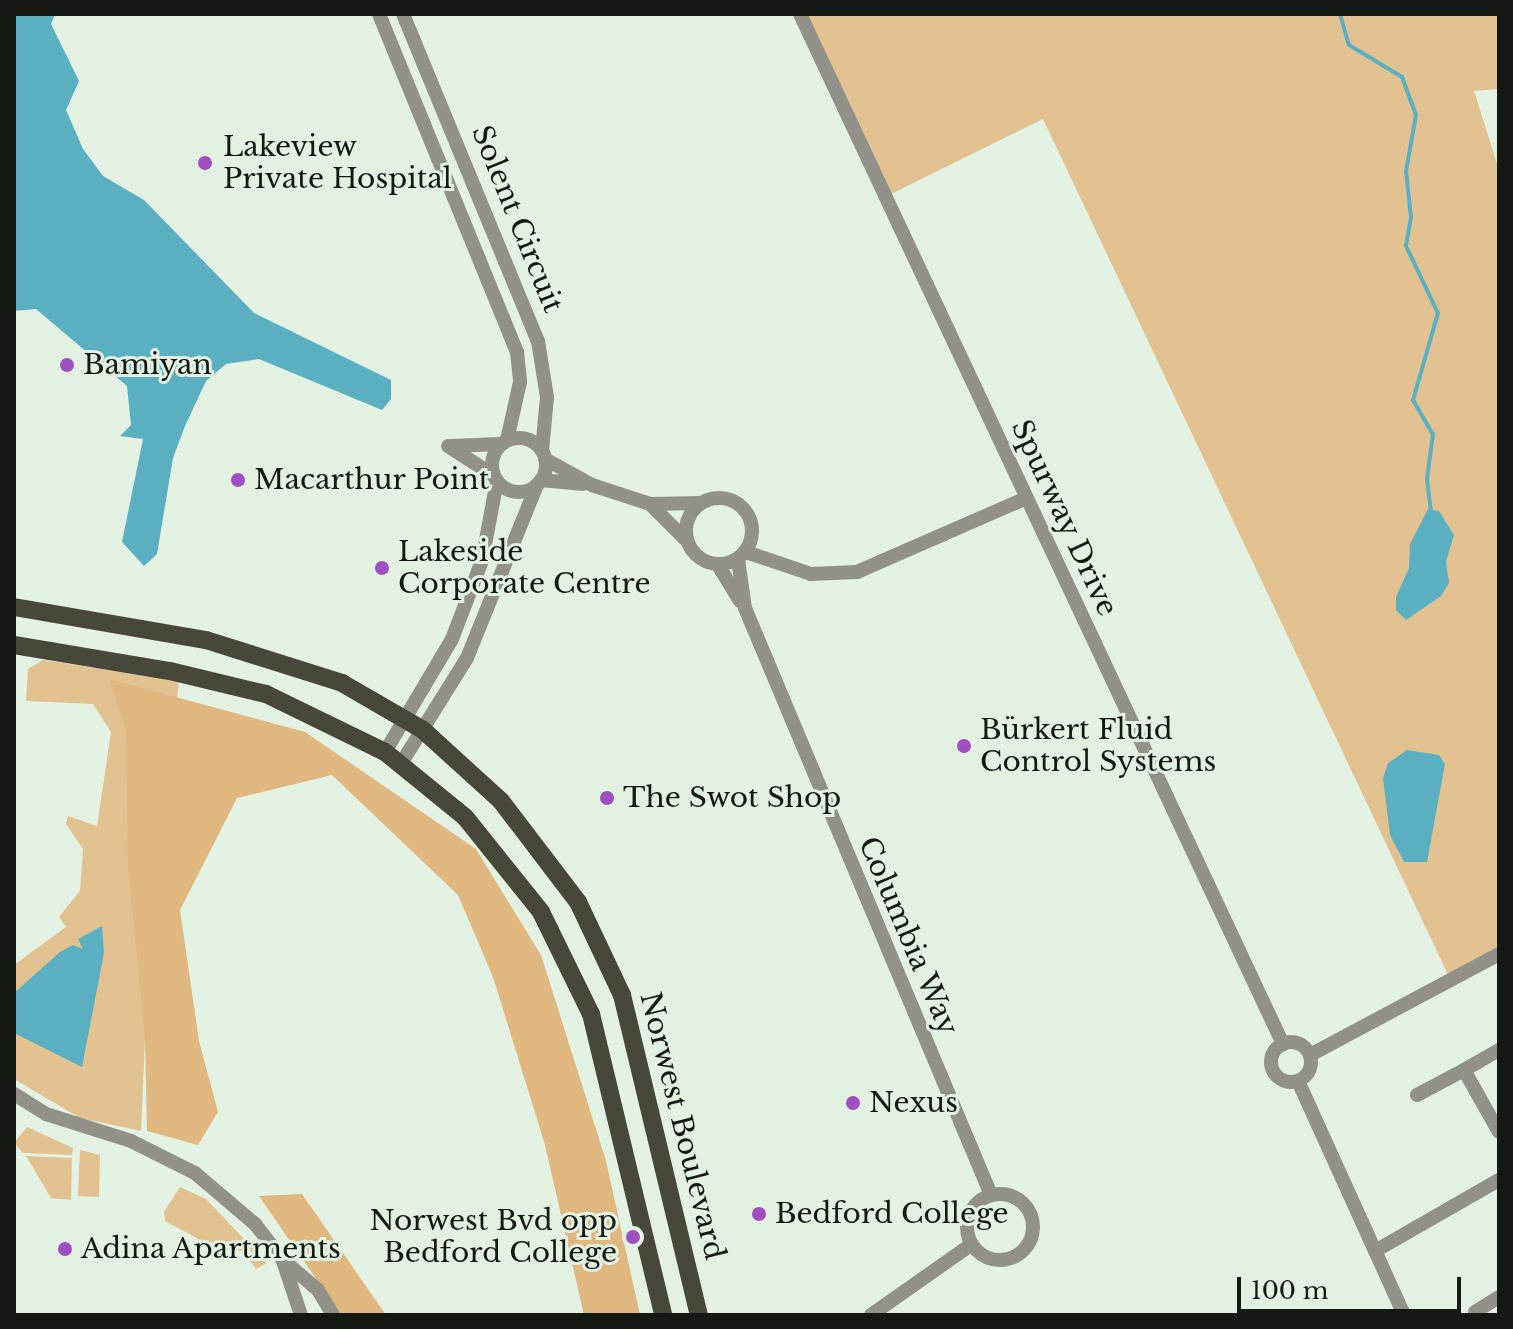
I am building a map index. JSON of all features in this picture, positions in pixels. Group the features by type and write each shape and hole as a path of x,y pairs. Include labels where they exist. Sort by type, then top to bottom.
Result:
{"main road":[{"name":"Norwest Boulevard","path":"14,607 262,655 342,683 423,730 530,834 578,902 603,948 641,1062 699,1315"},
{"path":"14,645 236,685 303,709 402,762 498,853 564,951 609,1075 663,1315"}],"street":[{"name":"Solent Circuit","path":"379,14 517,352 520,382 504,442"},
{"name":"Solent Circuit","path":"403,14 538,341 547,397 544,455"},
{"name":"Spurway Drive","path":"800,14 1283,1044"},
{"path":"592,485 539,483 512,491 448,446 527,439 544,455 592,485 650,504 700,503 718,497 744,509 753,530 742,555"},
{"path":"385,752 434,676 464,610 490,530 494,453 504,442"},
{"path":"402,762 477,637 539,483 544,455"},
{"path":"650,504 686,540 698,558 718,565 742,555 811,574 857,572 1026,498"},
{"path":"686,540 687,520 700,503"},
{"name":"Columbia Way","path":"742,555 745,608"},
{"name":"Columbia Way","path":"718,565 745,608 865,905 991,1195"},
{"path":"1310,1055 1499,954"},
{"path":"1283,1044 1302,1045 1310,1055 1310,1067 1298,1081 1285,1080 1275,1072 1272,1059 1283,1044"},
{"path":"1417,1095 1499,1050"},
{"path":"1464,1070 1499,1132"},
{"path":"1298,1081 1404,1315"},
{"path":"14,1094 46,1114 131,1141 195,1173 255,1224 283,1260 318,1290 333,1315"},
{"path":"1375,1251 1498,1184"},
{"path":"991,1195 1011,1195 1022,1202 1033,1220 1032,1237 1021,1253 1006,1260 988,1258 972,1244 969,1215 991,1195"},
{"path":"871,1315 972,1244"},
{"path":"283,1260 301,1315"},
{"path":"1475,1312 1499,1297"}],"shaded area":[{"path":"806,14 1499,14 1499,89 1474,91 1499,170 1499,954 1451,981 1043,119 885,197"},
{"path":"43,660 179,681 147,993 141,1131 80,1118 14,1079 14,965 66,927 59,917 80,891 83,849 66,824 68,816 97,826 111,732 93,704 26,701 28,669"},
{"path":"109,679 305,732 476,849 541,955 606,1161 640,1315 584,1315 545,1145 493,977 458,895 332,775 237,798 180,910 199,1041 218,1112 198,1145 147,1131 145,1038 128,866 126,731"},
{"path":"27,1127 73,1148 72,1155 23,1153 14,1143"},
{"path":"80,1150 100,1155 99,1197 78,1196"},
{"path":"26,1156 72,1158 71,1200 51,1198"},
{"path":"180,1187 206,1199 267,1263 256,1269 246,1254 225,1243 204,1242 165,1221 164,1212"},
{"path":"302,1194 386,1315 341,1315 259,1196"}],"water":[{"path":"14,14 55,14 51,24 79,81 66,110 83,149 103,176 144,200 254,313 391,380 391,399 382,410 259,359 226,364 206,381 185,426 173,458 157,554 144,566 122,542 143,439 120,436 131,425 127,386 36,309 14,311"},
{"path":"1428,509 1439,511 1454,535 1446,562 1449,583 1441,596 1406,620 1396,610 1396,597 1409,568 1410,544"},
{"path":"1407,750 1439,755 1445,764 1427,862 1404,862 1390,835 1383,778 1388,763"},
{"path":"102,926 104,953 82,1067 14,1033 14,993 60,952 73,945 83,949 78,939"}],"waterway":[{"path":"1340,14 1349,45 1402,77 1416,115 1406,171 1411,217 1406,246 1438,313 1413,400 1433,434 1427,479 1431,510"}],"place":[{"name":"Lakeview Private Hospital","path":"205,163"},
{"name":"Bamiyan","path":"67,365"},
{"name":"Macarthur Point","path":"238,480"},
{"name":"Lakeside Corporate Centre","path":"382,568"},
{"name":"Bürkert Fluid Control Systems","path":"964,746"},
{"name":"The Swot Shop","path":"607,798"},
{"name":"Nexus","path":"853,1103"},
{"name":"Bedford College","path":"759,1214"},
{"name":"Norwest Bvd opp Bedford College","path":"633,1237"},
{"name":"Adina Apartments","path":"65,1249"}]}
